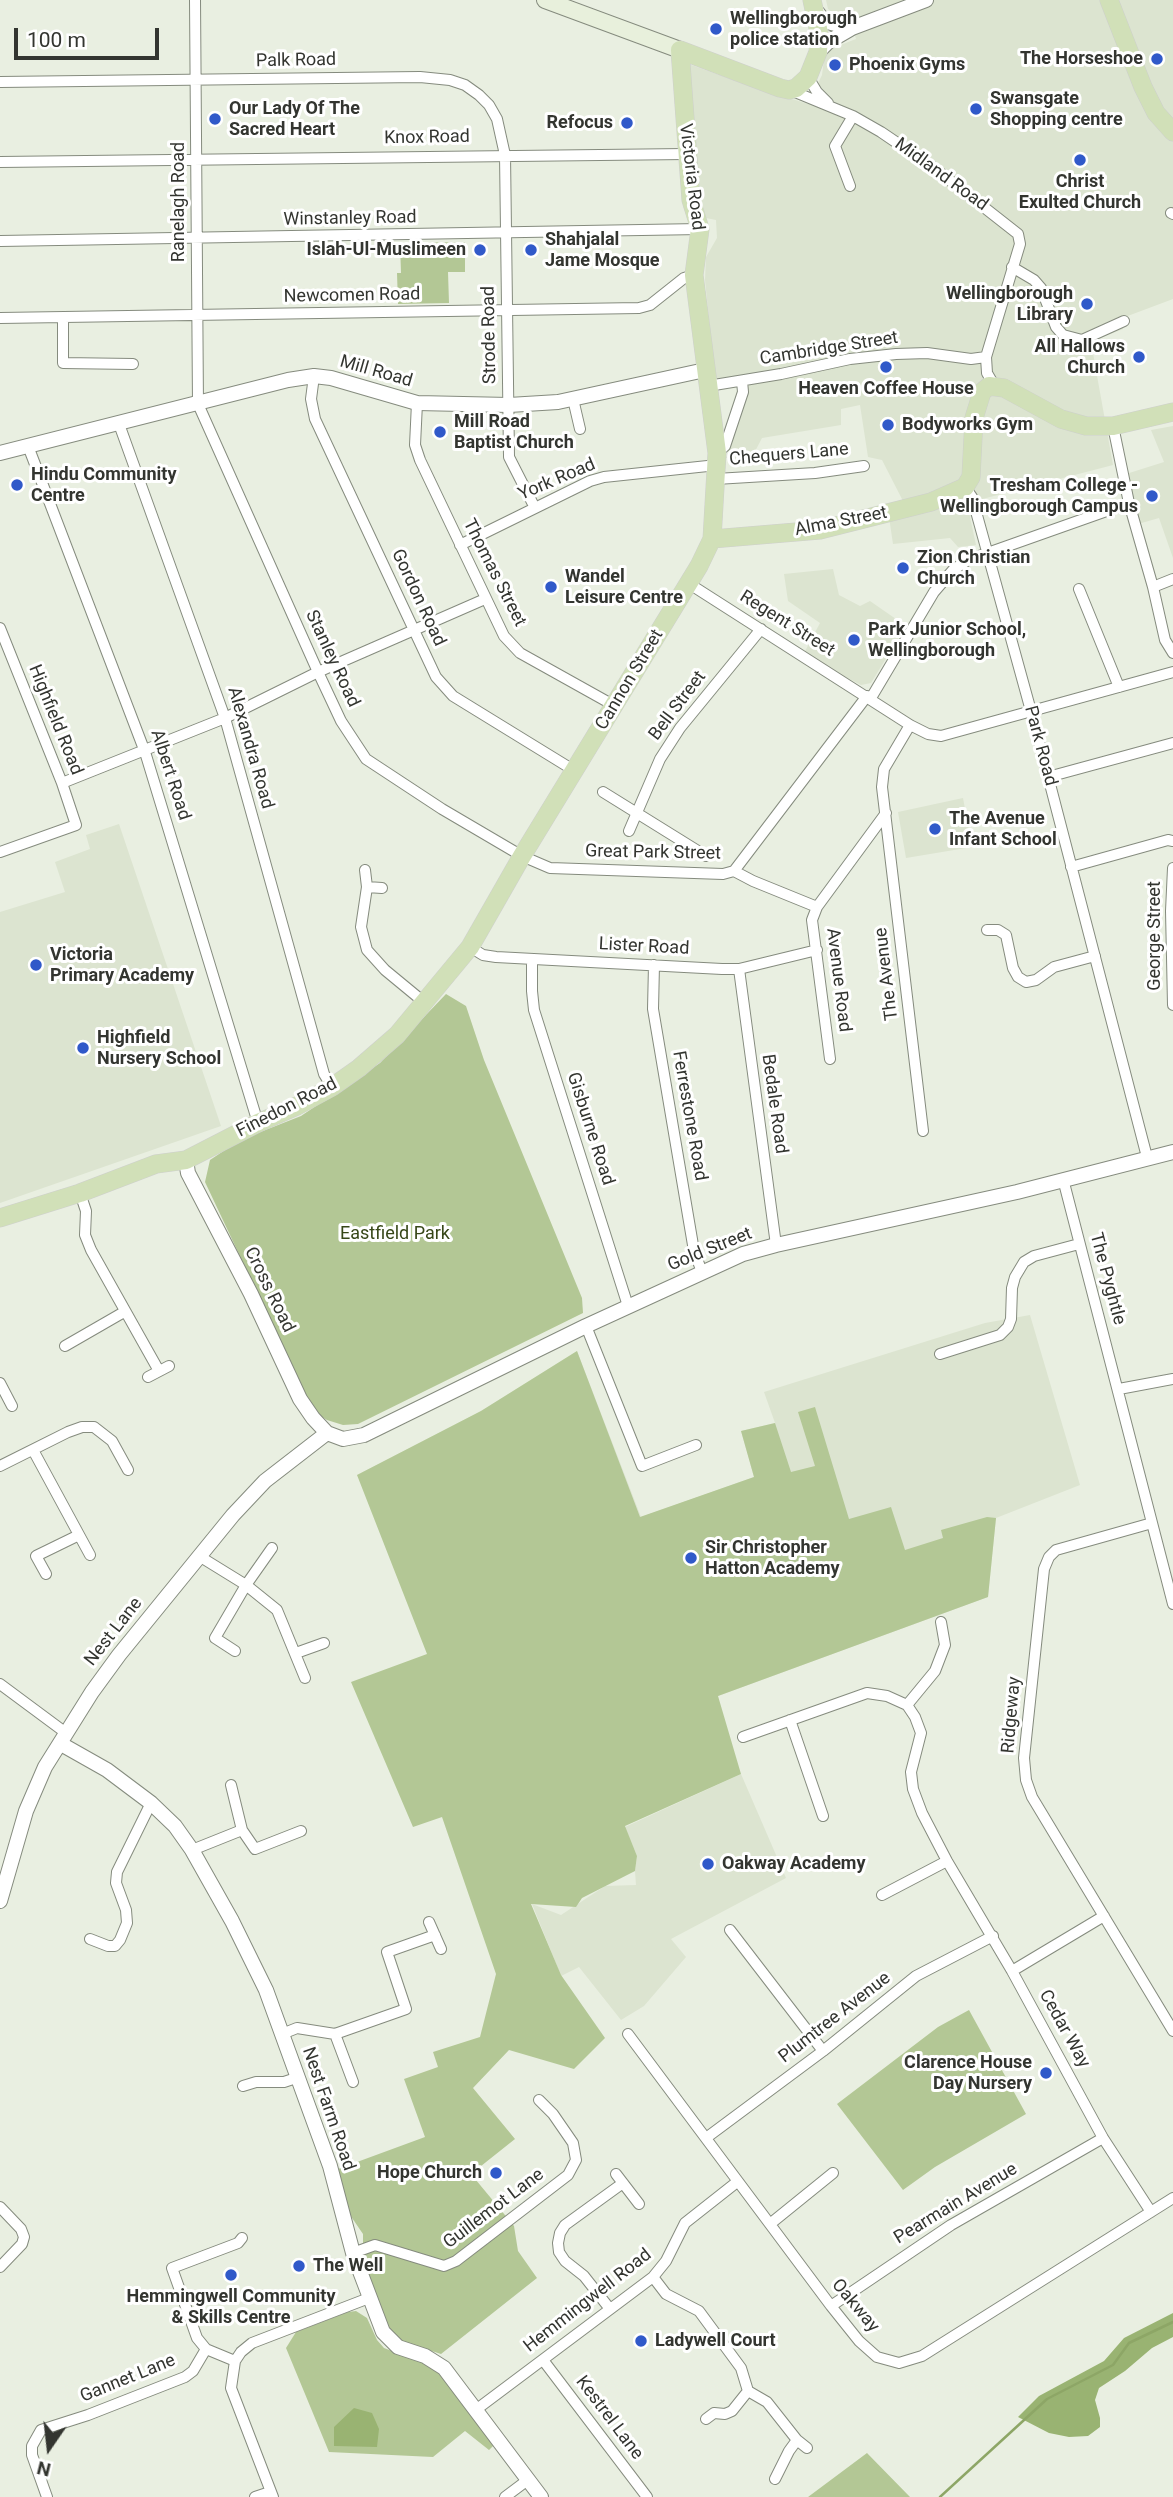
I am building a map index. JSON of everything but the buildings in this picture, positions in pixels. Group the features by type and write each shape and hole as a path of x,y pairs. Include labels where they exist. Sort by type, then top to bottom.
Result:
{"main road":[{"name":"Midland Road","path":"545,0 789,90"},
{"path":"1110,0 1143,87 1156,113 1173,132"},
{"path":"789,90 803,84 808,78 818,52 819,33 813,4"},
{"name":"Victoria Road","path":"680,50 691,200 700,229 694,275 706,378"},
{"name":"Cannon Street","path":"522,856 702,562 712,539 717,466 706,378"},
{"path":"965,487 971,477 974,418 982,392 989,386 1010,390 1061,419 1100,428 1173,412"},
{"name":"Alma Street","path":"712,539 820,530 931,502 965,487"},
{"name":"Finedon Road","path":"0,1218 80,1193 156,1164 186,1160 258,1123 297,1107 332,1087 397,1035 425,1003 470,947 522,856"}],"street":[{"name":"Ranelagh Road","path":"195,0 198,404"},
{"path":"818,52 828,42 852,28 926,0"},
{"path":"813,4 821,17 831,23 852,28"},
{"name":"Palk Road","path":"0,82 419,76 450,80 465,85 489,105 497,119 505,155"},
{"name":"Midland Road","path":"808,78 830,105"},
{"name":"Midland Road","path":"789,90 853,116 919,156 1012,227 1020,238 1012,267"},
{"path":"850,186 835,146 853,116"},
{"name":"Knox Road","path":"0,162 686,154"},
{"name":"Strode Road","path":"505,155 509,457 535,508"},
{"name":"Winstanley Road","path":"0,241 700,229"},
{"path":"994,386 987,373 986,357 1012,267 1034,280 1041,288 1056,327 1063,335 1082,340 1124,321"},
{"name":"Newcomen Road","path":"0,318 639,308 659,299 684,278 694,275"},
{"path":"63,318 64,363 133,364"},
{"name":"Cambridge Street","path":"706,378 742,381 850,359 896,354 927,353 971,359 986,357"},
{"name":"Mill Road","path":"0,453 288,380 314,376 331,378 417,403 509,405 558,402 706,378"},
{"name":"Gordon Road","path":"314,376 312,399 315,419 436,677 453,696 575,771"},
{"name":"Cannon Street","path":"717,466 743,392 742,381"},
{"path":"573,399 580,429"},
{"name":"Thomas Street","path":"417,403 415,445 504,636 520,653 615,706"},
{"name":"Stanley Road","path":"198,404 341,721 366,759 442,809 522,856"},
{"name":"Alexandra Road","path":"119,424 225,718 324,1074 332,1087"},
{"path":"1113,426 1129,503 1165,640 1173,653"},
{"name":"Albert Road","path":"28,446 145,752 258,1123"},
{"name":"Chequers Lane","path":"717,466 815,473 864,466"},
{"name":"York Road","path":"460,545 590,481 604,477 717,466"},
{"name":"Park Road","path":"965,487 972,497 1031,711 1147,1157"},
{"name":"Great Park Street","path":"522,856 550,868 700,874 734,871 869,697 934,592 953,570 968,560 1129,503"},
{"path":"1153,587 1173,579"},
{"name":"Regent Street","path":"688,583 928,734 941,736 1173,672"},
{"path":"1079,589 1119,687"},
{"path":"62,783 225,718 318,672 485,599"},
{"name":"Highfield Road","path":"0,628 76,825 0,852"},
{"name":"Bell Street","path":"629,831 660,759 680,728 761,629"},
{"name":"The Avenue","path":"910,725 884,769 882,788 923,1131"},
{"path":"1048,778 1173,743"},
{"path":"603,792 706,856"},
{"path":"734,871 817,907 886,813"},
{"path":"1071,867 1168,840 1173,841"},
{"name":"George Street","path":"1173,869 1173,1004"},
{"path":"365,870 368,887 361,927 367,950 384,970 425,1003"},
{"path":"368,887 382,887"},
{"name":"Avenue Road","path":"817,907 812,920 830,1059"},
{"path":"987,930 998,930 1006,935 1013,968 1018,977 1027,982 1036,981 1054,967 1095,956"},
{"name":"Lister Road","path":"470,947 483,955 738,969 817,950"},
{"name":"Gisburne Road","path":"533,959 531,991 534,1010 628,1306"},
{"name":"Ferrestone Road","path":"654,965 653,1009 694,1251 702,1272"},
{"name":"Bedale Road","path":"738,969 776,1245"},
{"name":"Gold Street","path":"327,1433 343,1439 364,1435 586,1326 743,1254 1011,1194 1173,1152"},
{"name":"Cross Road","path":"186,1160 188,1173 251,1294 300,1399 327,1433"},
{"name":"The Pyghtle","path":"1063,1179 1173,1604"},
{"path":"80,1193 86,1211 85,1235 90,1250 124,1312 164,1369 148,1377"},
{"path":"940,1354 1000,1335 1008,1328 1011,1319 1012,1288 1024,1262 1034,1256 1079,1244"},
{"path":"65,1346 124,1312"},
{"path":"586,1326 642,1466 696,1445"},
{"path":"1119,1389 1173,1379"},
{"path":"0,1384 12,1406"},
{"path":"0,1466 68,1432 82,1427 94,1427 104,1432 112,1441 128,1470"},
{"name":"Nest Lane","path":"0,1901 26,1811 45,1767 119,1656 233,1515 265,1481 327,1433"},
{"path":"33,1450 90,1555"},
{"name":"Ridgeway","path":"1152,1523 1056,1549 1049,1557 1044,1569 1024,1758 1026,1780 1032,1797 1173,2031"},
{"path":"46,1574 36,1556 79,1535"},
{"path":"235,1651 215,1638 246,1585 272,1548"},
{"path":"200,1556 246,1585 278,1611 304,1678"},
{"path":"743,1737 867,1693 887,1696 907,1705 935,1671 945,1644 940,1622"},
{"path":"296,1653 324,1643"},
{"path":"0,1684 64,1738"},
{"name":"Cedar Way","path":"907,1705 922,1733 911,1772 913,1789 922,1813 1104,2138 1151,2212"},
{"path":"790,1720 823,1816"},
{"name":"Nest Farm Road","path":"64,1738 151,1803 175,1826 192,1850 266,1990 330,2166 353,2253 383,2332 398,2347 425,2356 444,2368 541,2497"},
{"path":"230,1785 242,1830 255,1849 301,1831"},
{"path":"89,1939 108,1946 115,1946 120,1940 127,1923 126,1910 116,1883 117,1872 151,1803"},
{"path":"192,1850 242,1830"},
{"path":"882,1895 947,1861"},
{"path":"1012,1971 1104,1916"},
{"path":"429,1922 441,1949"},
{"path":"730,1930 823,2051"},
{"path":"282,2034 298,2028 335,2034 406,2009 387,1952 435,1935"},
{"name":"Plumtree Avenue","path":"706,2138 823,2051 916,1976 993,1936"},
{"path":"335,2034 353,2082"},
{"name":"Oakway","path":"628,2034 831,2306 859,2341 877,2357 899,2363 922,2356 1173,2198"},
{"path":"243,2087 256,2082 284,2082 296,2078"},
{"name":"Guillemot Lane","path":"353,2253 375,2245 444,2266 456,2261 568,2175 576,2160 573,2143 539,2099"},
{"name":"Pearmain Avenue","path":"831,2306 951,2225 1104,2138"},
{"path":"770,2224 833,2173"},
{"path":"610,2309 584,2276 565,2260 559,2252 558,2243 565,2225 620,2178 639,2204"},
{"name":"Hemmingwell Road","path":"477,2409 653,2277 666,2261 685,2223 737,2182"},
{"path":"0,2207 21,2229 24,2237 22,2244 0,2267"},
{"path":"235,2361 206,2349 197,2338 172,2268 238,2243 242,2238"},
{"path":"653,2277 666,2294 698,2311 741,2368 748,2391 767,2402 797,2441 807,2448"},
{"path":"255,2497 271,2494 231,2388 235,2361 252,2343 369,2298"},
{"name":"Gannet Lane","path":"47,2497 32,2455 32,2446 41,2430 88,2415 185,2377 193,2371 206,2349"},
{"name":"Kestrel Lane","path":"543,2360 647,2497"},
{"path":"706,2419 714,2413 725,2414 732,2411 748,2391"},
{"path":"768,2465 777,2474 797,2441"},
{"path":"505,2497 528,2479"}],"shaded area":[{"path":"826,0 1173,0 1173,299 1125,317 1123,329 1091,342 1113,465 967,503 976,545 958,547 950,538 893,544 889,517 903,501 882,460 868,457 860,405 841,409 841,425 762,438 751,459 726,458 748,392 747,376 715,380 705,280 706,257 717,238 716,220 706,218 697,194 683,62 808,104 822,75 825,51 856,39 851,21 841,19 828,9"},
{"name":"Tresham College - Wellingborough Campus","path":"1173,426 1173,558 1159,518 1138,524 1126,474 1164,462 1151,430"},
{"name":"Park Junior School, Wellingborough","path":"833,569 839,595 860,606 870,601 906,626 871,683 861,685 803,655 820,623 788,601 784,574"},
{"name":"The Avenue Infant School","path":"963,798 972,847 906,858 898,812"},
{"path":"119,824 221,1126 0,1203 0,912 65,892 55,862 90,849 86,835"},
{"name":"Sir Christopher Hatton Academy","path":"1030,1315 1080,1485 996,1518 988,1597 710,1699 357,1475 481,1411 577,1351 641,1517 754,1477 741,1431 775,1423 764,1392 985,1323"},
{"path":"741,1774 786,1878 671,1939 686,1957 644,2006 621,2020 579,1967 561,1976 532,1904 561,1915 605,1886 636,1885 637,1856 625,1827"}],"green space":[{"path":"465,242 465,272 448,272 449,303 398,304 400,243"},
{"name":"Eastfield Park","path":"446,994 466,1006 484,1060 582,1298 583,1313 358,1424 343,1425 327,1420 313,1411 205,1182 210,1160 240,1140 301,1116 380,1063"},
{"path":"577,1351 640,1517 754,1477 741,1431 775,1423 791,1472 815,1466 798,1412 815,1407 849,1519 891,1507 905,1550 943,1538 941,1530 987,1517 996,1518 988,1597 718,1696 741,1774 625,1826 637,1856 635,1871 582,1898 576,1907 531,1904 561,1975 605,2038 574,2069 509,2050 473,2088 515,2139 471,2174 514,2226 518,2251 537,2278 441,2354 401,2341 387,2328 363,2267 363,2234 348,2212 338,2169 425,2137 404,2079 438,2067 433,2052 480,2037 496,1974 442,1817 413,1827 351,1682 427,1654 357,1475 481,1411"},
{"path":"969,2010 1026,2114 935,2167 903,2190 837,2104 938,2027"},
{"path":"356,2311 367,2318 377,2340 384,2348 434,2367 494,2445 489,2450 465,2431 433,2457 329,2452 286,2348 296,2332"},
{"path":"1173,2313 1173,2337 1152,2348 1099,2388 1095,2400 1100,2427 1088,2436 1069,2437 1049,2433 1018,2417 1039,2396 1104,2361 1124,2338"},
{"path":"354,2408 372,2413 379,2429 377,2447 334,2446 334,2427"},
{"path":"867,2453 910,2497 808,2497"}],"waterway":[{"path":"940,2497 1047,2399 1113,2365 1129,2343 1173,2322"}],"place":[{"name":"Wellingborough police station","path":"716,29"},
{"name":"The Horseshoe","path":"1157,59"},
{"name":"Phoenix Gyms","path":"835,65"},
{"name":"Swansgate Shopping centre","path":"976,109"},
{"name":"Our Lady Of The Sacred Heart","path":"215,119"},
{"name":"Refocus","path":"627,123"},
{"name":"Christ Exulted Church","path":"1080,160"},
{"name":"Islah-Ul-Muslimeen","path":"480,250"},
{"name":"Shahjalal Jame Mosque","path":"531,250"},
{"name":"Wellingborough Library","path":"1087,304"},
{"name":"All Hallows Church","path":"1139,357"},
{"name":"Heaven Coffee House","path":"886,367"},
{"name":"Bodyworks Gym","path":"888,425"},
{"name":"Mill Road Baptist Church","path":"440,432"},
{"name":"Hindu Community Centre","path":"17,485"},
{"name":"Tresham College - Wellingborough Campus","path":"1152,496"},
{"name":"Zion Christian Church","path":"903,568"},
{"name":"Wandel Leisure Centre","path":"551,587"},
{"name":"Park Junior School, Wellingborough","path":"854,640"},
{"name":"The Avenue Infant School","path":"935,829"},
{"name":"Victoria Primary Academy","path":"36,965"},
{"name":"Highfield Nursery School","path":"83,1048"},
{"name":"Sir Christopher Hatton Academy","path":"691,1558"},
{"name":"Oakway Academy","path":"708,1864"},
{"name":"Clarence House Day Nursery","path":"1046,2073"},
{"name":"Hope Church","path":"496,2173"},
{"name":"The Well","path":"299,2266"},
{"name":"Hemmingwell Community & Skills Centre","path":"231,2275"},
{"name":"Ladywell Court","path":"641,2341"}]}
